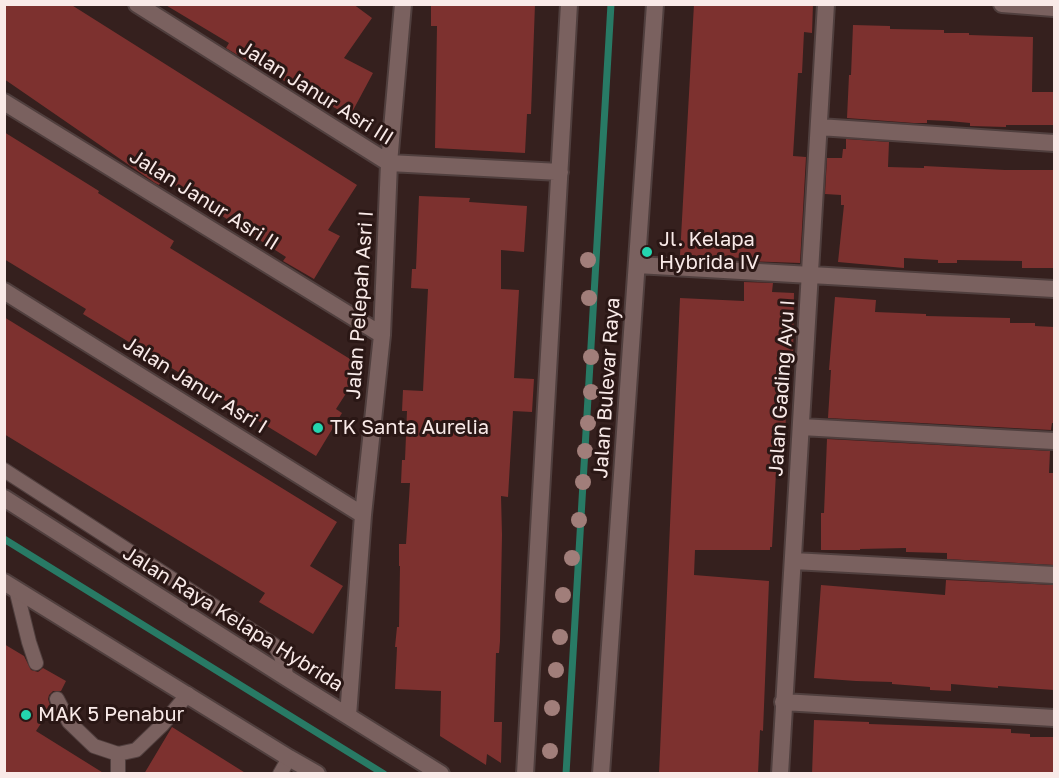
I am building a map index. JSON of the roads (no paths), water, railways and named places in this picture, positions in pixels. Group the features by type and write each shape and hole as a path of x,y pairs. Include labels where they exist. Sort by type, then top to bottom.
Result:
{"street":[{"name":"Jalan Janur Asri III","path":"137,4 389,163 560,171"},
{"name":"Jalan Pelepah Asri I","path":"348,716 363,515 382,335 389,163 403,4"},
{"path":"524,774 569,4"},
{"name":"Jalan Bulevar Raya","path":"601,774 655,4"},
{"name":"Jalan Gading Ayu I","path":"780,774 826,4"},
{"path":"1002,4 1054,8"},
{"name":"Jalan Janur Asri II","path":"4,102 382,335"},
{"path":"819,127 1054,143"},
{"path":"637,265 1054,290"},
{"name":"Jalan Janur Asri I","path":"4,291 363,515"},
{"path":"801,427 1054,441"},
{"name":"Jalan Raya Kelapa Hybrida","path":"4,498 441,774"},
{"path":"793,561 1054,575"},
{"path":"10,585 317,774"},
{"path":"783,702 1054,718"}],"lane":[{"path":"4,470 274,645 281,656 287,678"},
{"path":"10,585 36,663"},
{"path":"57,699 69,722 94,747 118,754 136,750 162,725 188,694"},
{"path":"118,754 118,774"},
{"path":"280,774 289,758"}],"waterway":[{"path":"566,774 611,4"},
{"path":"4,539 384,774"}],"place":[{"name":"Jl. Kelapa Hybrida IV","path":"647,252"},
{"name":"TK Santa Aurelia","path":"318,428"},
{"name":"MAK 5 Penabur","path":"26,715"}]}
